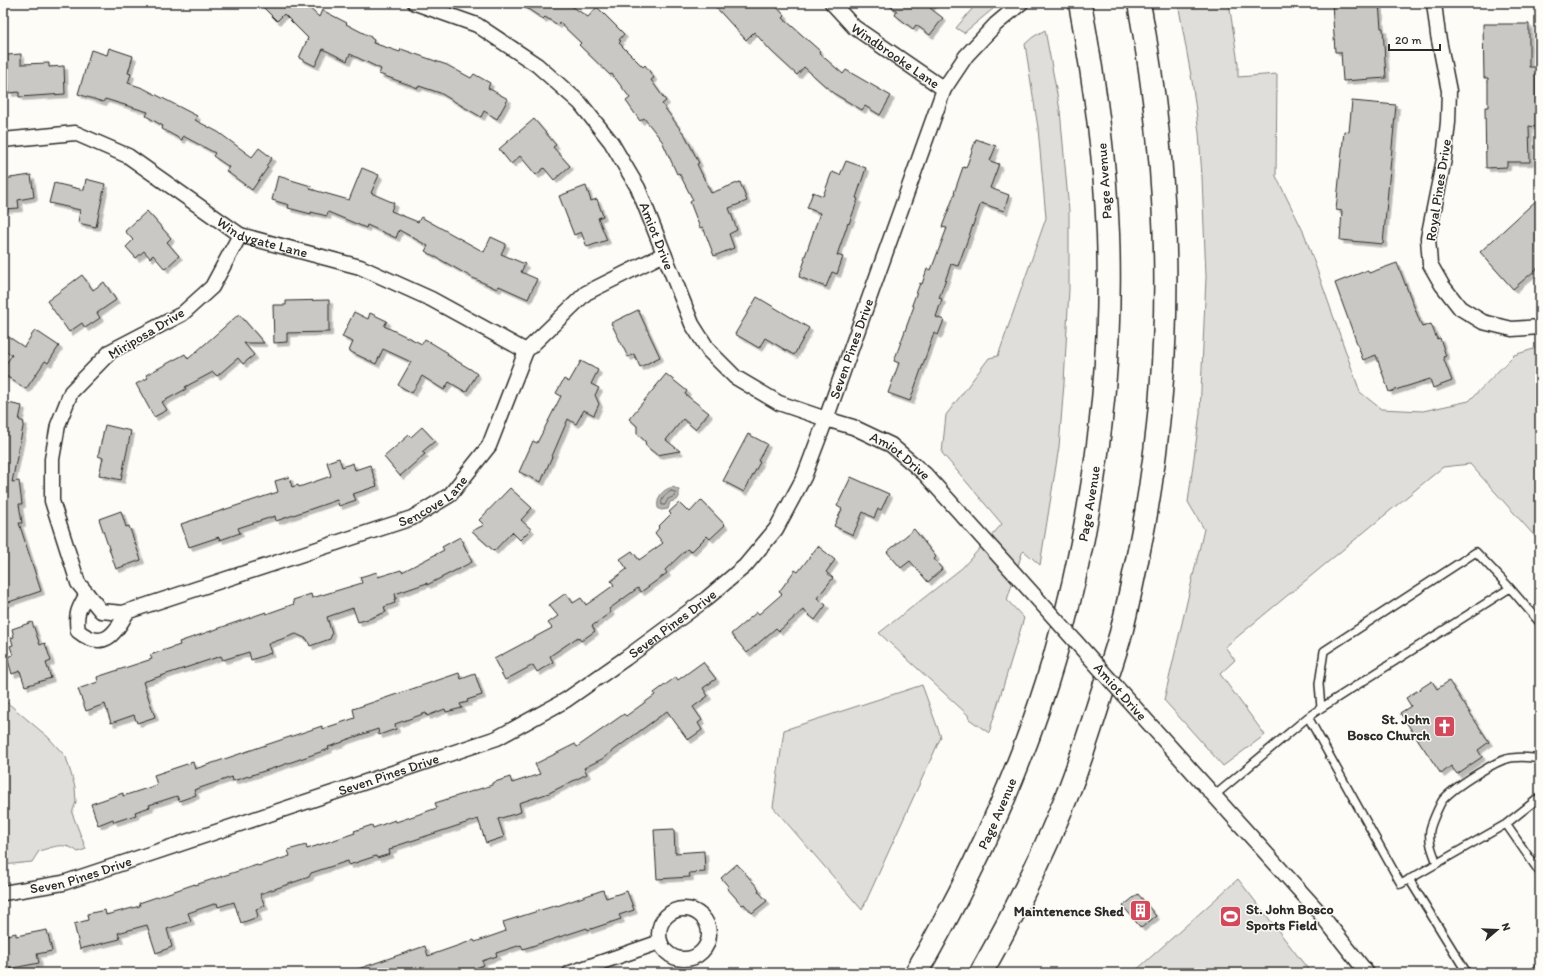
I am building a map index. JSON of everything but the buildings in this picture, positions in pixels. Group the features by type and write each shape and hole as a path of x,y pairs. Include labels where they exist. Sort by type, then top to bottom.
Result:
{"highway":[{"name":"Page Avenue","path":"916,973 955,902 993,824 1018,764 1054,659 1072,589 1090,496 1103,397 1108,293 1108,234 1098,112 1080,3"},
{"path":"981,973 1008,925 1037,866 1062,808 1085,748 1121,633 1136,567 1147,506 1156,443 1166,315 1161,159 1154,96 1139,3"}],"street":[{"name":"Amiot Drive","path":"415,3 477,25 537,65 580,103 611,142 638,188 692,324 709,351 735,377 779,403 852,427 891,446 926,474 1319,912 1367,973"},
{"name":"Windbrooke Lane","path":"832,3 854,27 944,89"},
{"name":"Seven Pines Drive","path":"3,893 64,883 498,738 566,700 700,603 745,566 776,529 804,477 944,89 966,56 996,24 1021,3"},
{"name":"Royal Pines Drive","path":"1434,3 1438,35 1449,91 1448,122 1444,159 1428,238 1430,264 1442,285 1460,308 1483,322 1512,329 1540,327"},
{"name":"Windygate Lane","path":"3,140 75,133 128,156 240,235 360,267 431,299 526,351"},
{"name":"Miriposa Drive","path":"101,611 78,583 52,501 52,459 58,425 71,392 111,351 182,314 212,287 240,235"},
{"name":"Sencove Lane","path":"101,611 127,612 412,518 450,495 489,446 526,351 586,292 664,254"},
{"path":"87,594 79,608 76,619 78,631 86,638 103,640 112,635 127,612"},
{"path":"570,973 660,942"}],"lane":[{"path":"1321,708 1319,684 1324,651 1476,552 1540,623"},
{"path":"1214,796 1308,717 1510,588"},
{"path":"1308,717 1400,884 1506,824 1540,797"},
{"path":"1437,863 1432,849 1430,830 1442,801 1459,786 1482,771 1504,760 1526,757 1540,759"},
{"path":"1506,824 1540,873"},
{"path":"1409,879 1467,973"},
{"path":"1533,973 1540,968"}],"shaded area":[{"path":"977,3 1000,3 964,33 956,28"},
{"path":"1178,3 1229,3 1238,63 1238,77 1277,74 1276,176 1304,233 1360,392 1381,409 1423,411 1469,401 1514,355 1540,347 1540,542 1470,464 1443,467 1225,647 1235,660 1220,674 1265,735 1223,766 1164,700 1204,529 1188,502 1200,413 1206,277 1202,177 1199,133 1192,81"},
{"path":"1045,30 1060,110 1069,211 1069,289 1059,447 1040,565 1024,551 1022,553 1007,600 1024,618 989,733 969,719 968,715 879,633 962,568 1002,524 942,453 946,415 989,358 998,356 1046,218 1038,128 1025,44"},
{"path":"922,685 941,737 862,910 773,807 784,730"},
{"path":"3,699 48,737 66,757 75,787 76,802 72,813 86,849 78,852 68,847 59,846 39,851 32,862 3,865"},
{"name":"St. John Bosco Sports Field","path":"1238,879 1311,973 1133,973"}],"water":[{"path":"673,487 679,490 679,497 677,500 670,502 668,509 661,510 658,508 659,497 663,492"}],"place":[{"name":"St. John Bosco Church","path":"1445,727"},
{"name":"Maintenence Shed","path":"1140,911"},
{"name":"St. John Bosco Sports Field","path":"1231,917"}]}
